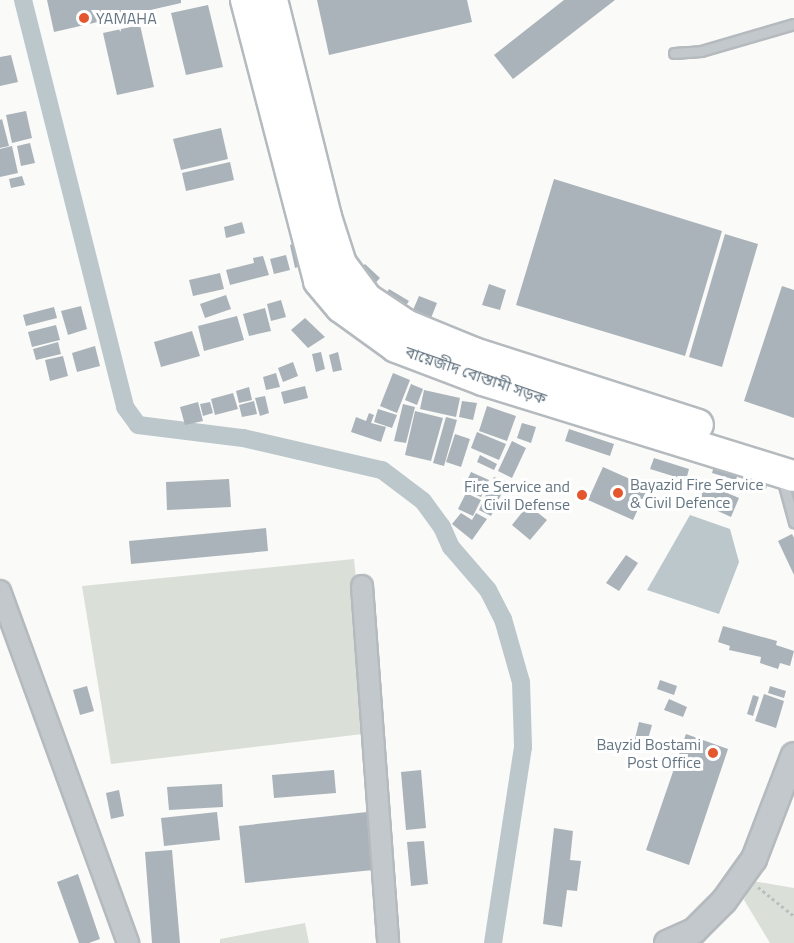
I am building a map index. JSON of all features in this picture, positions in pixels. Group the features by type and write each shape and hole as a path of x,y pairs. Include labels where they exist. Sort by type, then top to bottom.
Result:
{"main road":[{"name":"বায়েজীদ বোস্তামী সড়ক","path":"246,0 319,281 341,307 396,347 472,376 789,467"},
{"name":"বায়েজীদ বোস্তামী সড়ক","path":"272,0 326,217 341,264 367,300 406,325 474,353 789,467"}],"street":[{"path":"362,586 388,943"},
{"path":"0,591 128,943"},
{"path":"667,943 693,931 724,901 754,859 794,755"}],"lane":[{"path":"674,53 700,51 794,24"},
{"path":"789,467 794,522"}],"path":[{"path":"743,874 794,916"}],"shaded area":[{"path":"690,515 730,529 739,562 719,614 647,590"},
{"path":"354,559 371,733 111,764 82,586"},
{"path":"753,881 794,888 794,943 770,943 744,900"},
{"path":"305,923 309,943 220,943 220,939"}],"building":[{"name":"YAMAHA","path":"47,0 181,0 181,3 54,32"},
{"path":"317,0 467,0 472,22 329,55"},
{"path":"564,0 615,0 513,79 494,55"},
{"path":"208,5 223,67 186,75 171,13"},
{"path":"140,25 154,87 117,95 103,33"},
{"path":"11,55 18,82 0,86 0,57"},
{"path":"26,111 32,138 12,143 6,115"},
{"path":"2,119 9,146 0,148 0,120"},
{"path":"221,128 228,159 181,170 173,139"},
{"path":"30,143 35,163 21,166 17,146"},
{"path":"12,146 18,173 0,177 0,149"},
{"path":"230,162 234,180 186,191 182,173"},
{"path":"22,176 25,185 11,188 9,179"},
{"path":"554,179 722,231 685,356 516,305"},
{"path":"242,222 245,233 226,238 224,227"},
{"path":"725,234 758,244 722,367 689,357"},
{"path":"298,242 304,265 295,268 290,245"},
{"path":"286,255 290,270 274,274 270,259"},
{"path":"263,256 269,275 230,285 226,270 254,263 253,258"},
{"path":"365,264 380,278 368,291 353,277"},
{"path":"220,273 224,289 193,296 189,280"},
{"path":"489,284 506,290 500,310 482,305"},
{"path":"782,286 794,290 794,418 744,401"},
{"path":"389,289 409,301 401,313 382,301"},
{"path":"226,295 231,309 205,318 200,304"},
{"path":"419,296 437,303 431,318 413,310"},
{"path":"281,300 286,317 271,321 267,304"},
{"path":"81,306 87,329 68,335 61,311"},
{"path":"54,307 57,318 26,326 23,315"},
{"path":"265,308 271,331 249,336 243,314"},
{"path":"237,316 244,340 204,351 198,326"},
{"path":"305,318 325,337 308,348 291,330"},
{"path":"56,325 60,340 32,347 28,332"},
{"path":"192,331 200,356 161,367 154,342"},
{"path":"58,342 61,354 36,360 33,349"},
{"path":"95,346 100,366 77,372 72,353"},
{"path":"321,352 325,369 316,372 312,354"},
{"path":"338,352 342,370 333,372 329,355"},
{"path":"63,356 68,376 50,381 45,360"},
{"path":"293,362 298,376 283,382 278,368"},
{"path":"276,373 280,387 266,390 263,377"},
{"path":"393,373 410,380 397,413 380,406"},
{"path":"411,384 423,389 417,405 405,400"},
{"path":"305,386 308,398 284,404 281,392"},
{"path":"249,387 252,400 239,403 236,391"},
{"path":"424,390 460,398 456,417 420,409"},
{"path":"233,393 238,409 215,415 211,399"},
{"path":"265,396 269,413 260,416 255,398"},
{"path":"254,401 257,414 242,417 239,405"},
{"path":"462,401 477,403 473,420 459,417"},
{"path":"198,402 203,421 185,425 180,407"},
{"path":"210,402 213,413 203,416 200,404"},
{"path":"403,404 415,407 406,443 394,441"},
{"path":"487,406 516,416 507,441 479,431"},
{"path":"378,409 397,415 392,428 374,422"},
{"path":"415,411 443,418 431,461 405,455"},
{"path":"369,413 374,415 371,423 386,427 381,442 351,432 356,417 366,421"},
{"path":"446,417 457,420 444,466 433,463"},
{"path":"522,423 536,427 531,443 517,438"},
{"path":"569,429 614,444 610,456 565,441"},
{"path":"477,432 506,444 499,460 471,448"},
{"path":"455,434 470,439 461,467 446,462"},
{"path":"512,441 526,448 512,478 498,471"},
{"path":"480,455 497,464 494,470 477,462"},
{"path":"654,458 689,469 686,480 650,469"},
{"path":"714,466 738,473 736,480 712,473"},
{"name":"Bayazid Fire Service & Civil Defence","path":"603,467 648,487 633,520 588,500"},
{"path":"471,472 489,480 481,497 463,489"},
{"path":"744,475 768,481 766,489 742,483"},
{"path":"494,477 507,482 491,516 479,510"},
{"path":"229,479 231,507 167,510 166,482"},
{"path":"706,484 739,498 731,517 698,502"},
{"path":"466,493 481,500 473,516 458,509"},
{"path":"528,505 547,520 530,540 512,525"},
{"path":"461,513 472,520 476,513 487,519 472,540 452,524"},
{"path":"266,528 268,551 131,564 129,541"},
{"path":"792,534 794,538 794,575 778,541"},
{"path":"626,555 638,563 619,591 606,583"},
{"path":"723,626 777,641 776,645 794,651 790,666 780,663 778,669 760,663 761,657 729,650 730,646 718,642"},
{"path":"660,680 677,686 674,695 657,689"},
{"path":"87,686 94,711 80,715 73,690"},
{"path":"770,686 786,691 784,698 768,693"},
{"path":"764,694 784,701 776,728 755,721"},
{"path":"753,695 759,697 753,716 747,714"},
{"path":"669,699 687,707 683,717 664,710"},
{"path":"639,722 652,725 646,746 634,743"},
{"path":"686,734 728,749 689,865 646,850"},
{"path":"334,770 336,793 274,798 272,775"},
{"path":"421,770 426,828 406,830 401,772"},
{"path":"222,784 223,807 169,810 167,787"},
{"path":"119,790 124,816 111,819 106,793"},
{"path":"217,812 220,840 164,846 161,818"},
{"path":"367,812 373,870 245,883 239,826"},
{"path":"554,828 573,831 570,860 581,861 577,891 567,890 562,927 543,924"},
{"path":"424,841 428,884 411,886 407,842"},
{"path":"172,850 180,943 152,943 145,852"},
{"path":"78,874 100,939 89,943 79,943 57,882"}],"waterway":[{"path":"23,0 125,407 138,425 243,438 382,470 423,501 442,527 451,547 488,590 503,619 521,682 523,747 493,943"}],"place":[{"name":"YAMAHA","path":"84,18"},
{"name":"Bayazid Fire Service & Civil Defence","path":"618,493"},
{"name":"Fire Service and Civil Defense","path":"582,495"},
{"name":"Bayzid Bostami Post Office","path":"713,753"}]}
